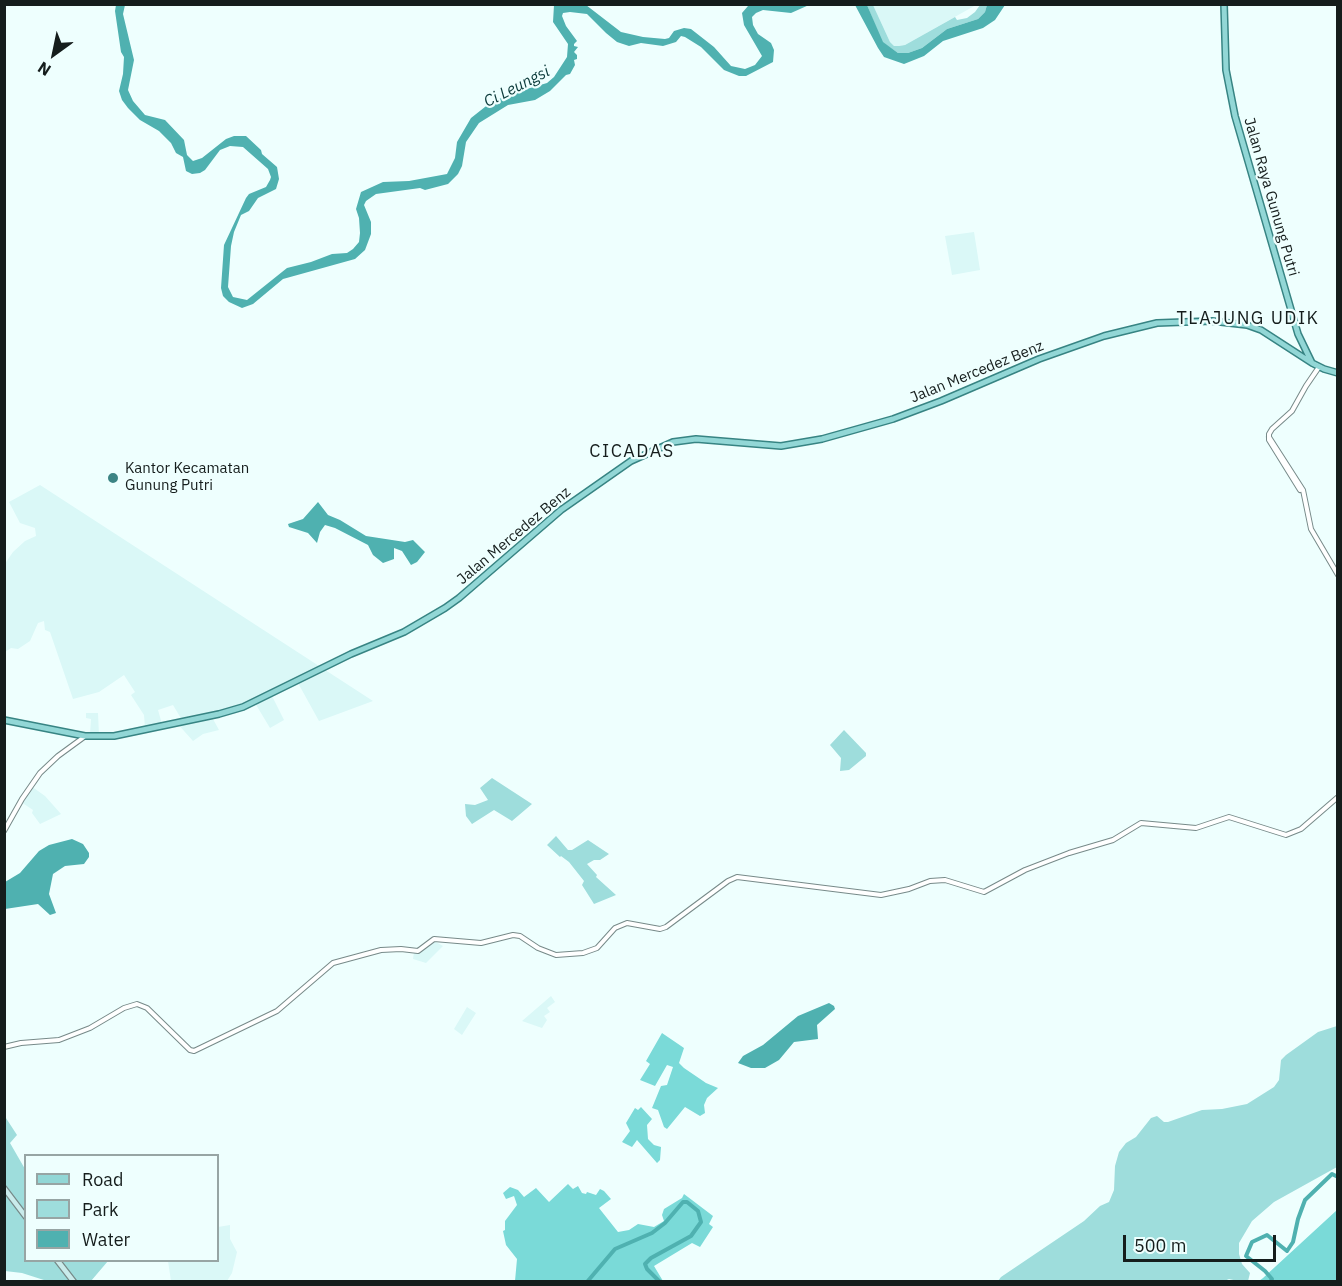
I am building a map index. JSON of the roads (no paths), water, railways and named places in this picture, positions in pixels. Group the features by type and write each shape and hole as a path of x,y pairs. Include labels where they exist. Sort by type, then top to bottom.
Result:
{"main road":[{"name":"Jalan Raya Gunung Putri","path":"1224,4 1226,70 1235,116 1293,320 1300,342 1312,363"},
{"name":"Jalan Mercedez Benz","path":"4,720 85,736 122,736 237,709 355,652 404,632 459,598 537,529 568,505 631,461 673,442 696,439 782,446 822,439 941,402 1039,359 1104,336 1157,323 1212,321 1247,325 1261,330 1312,363"},
{"path":"1312,363 1338,373"},
{"path":"4,1190 24,1216"},
{"path":"58,1262 72,1281"}],"street":[{"path":"1319,367 1292,411 1272,429 1269,437 1304,495 1311,529 1338,577"},
{"path":"4,831 40,773 85,736"},
{"path":"4,1047 21,1043 57,1041 90,1028 124,1008 139,1004 147,1008 190,1050 195,1051 278,1011 333,963 378,951 395,949 418,951 434,939 481,943 513,935 520,936 538,948 556,955 576,954 597,948 615,928 627,923 664,928 734,878 831,887 881,895 909,889 930,881 945,880 984,892 1025,870 1069,853 1113,840 1142,823 1196,828 1229,817 1286,835 1301,829 1338,797"}],"water":[{"path":"753,4 809,5 791,13 763,10 752,17 758,34 771,43 774,50 773,62 746,76 739,76 724,70 701,47 685,37 681,36 676,42 663,46 641,43 629,46 617,42 587,14 563,13 566,26 577,41 574,46 578,47 574,52 577,59 574,60 575,65 570,74 535,100 508,105 479,123 466,142 462,166 458,174 448,184 425,190 420,188 376,194 366,201 364,205 371,222 371,234 365,250 355,259 283,279 253,304 242,308 229,302 223,296 221,288 224,245 246,198 249,194 266,187 271,177 268,169 243,147 230,146 220,150 205,170 200,173 192,174 186,171 183,157 176,153 171,143 159,131 140,120 128,108 119,91 124,57 121,52 115,11 116,5 125,5 123,14 134,60 128,90 133,101 145,115 165,120 184,140 187,155 193,161 202,158 226,139 246,136 277,167 279,179 276,189 258,198 249,211 241,215 234,232 228,287 233,297 247,300 287,268 332,254 347,253 353,249 359,242 359,218 356,209 361,192 383,182 409,181 447,174 455,158 457,142 471,118 490,103 513,93 547,83 554,77 567,57 568,44 553,22 554,5 586,5 621,32 643,37 665,39 669,38 674,31 684,28 691,29 714,47 731,66 745,69 755,65 762,56 744,25 742,13"},
{"path":"855,5 867,5 883,42 898,53 908,53 922,48 947,29 978,19 985,12 987,5 1005,5 995,20 983,28 943,41 924,56 904,64 884,57"},
{"path":"318,502 328,515 366,536 405,542 413,540 425,552 417,562 411,565 402,551 394,548 394,559 383,563 373,555 368,545 335,528 325,525 317,543 308,533 289,527 288,524 303,519"},
{"path":"72,839 83,844 89,857 84,864 65,866 53,874 49,894 56,913 50,915 38,904 5,909 5,882 20,873 39,851 49,845"},
{"path":"829,1003 835,1009 817,1025 818,1039 794,1042 779,1060 765,1068 751,1068 738,1063 743,1056 763,1045 798,1016"}],"waterway":[{"path":"1270,1282 1272,1279 1265,1271 1246,1256 1252,1242 1267,1235 1287,1251 1293,1242 1305,1200 1332,1174 1338,1177"},
{"path":"587,1282 615,1249 652,1233 665,1223 683,1202 687,1202 698,1211 701,1222 691,1236 651,1258 645,1264 660,1282"}],"place":[{"name":"Kantor Kecamatan Gunung Putri","path":"113,478"}],"district":[{"name":"TLAJUNG UDIK","path":"1248,319"},
{"name":"CICADAS","path":"632,452"}],"water label":[{"name":"Ci Leungsi","path":"517,87"}]}
